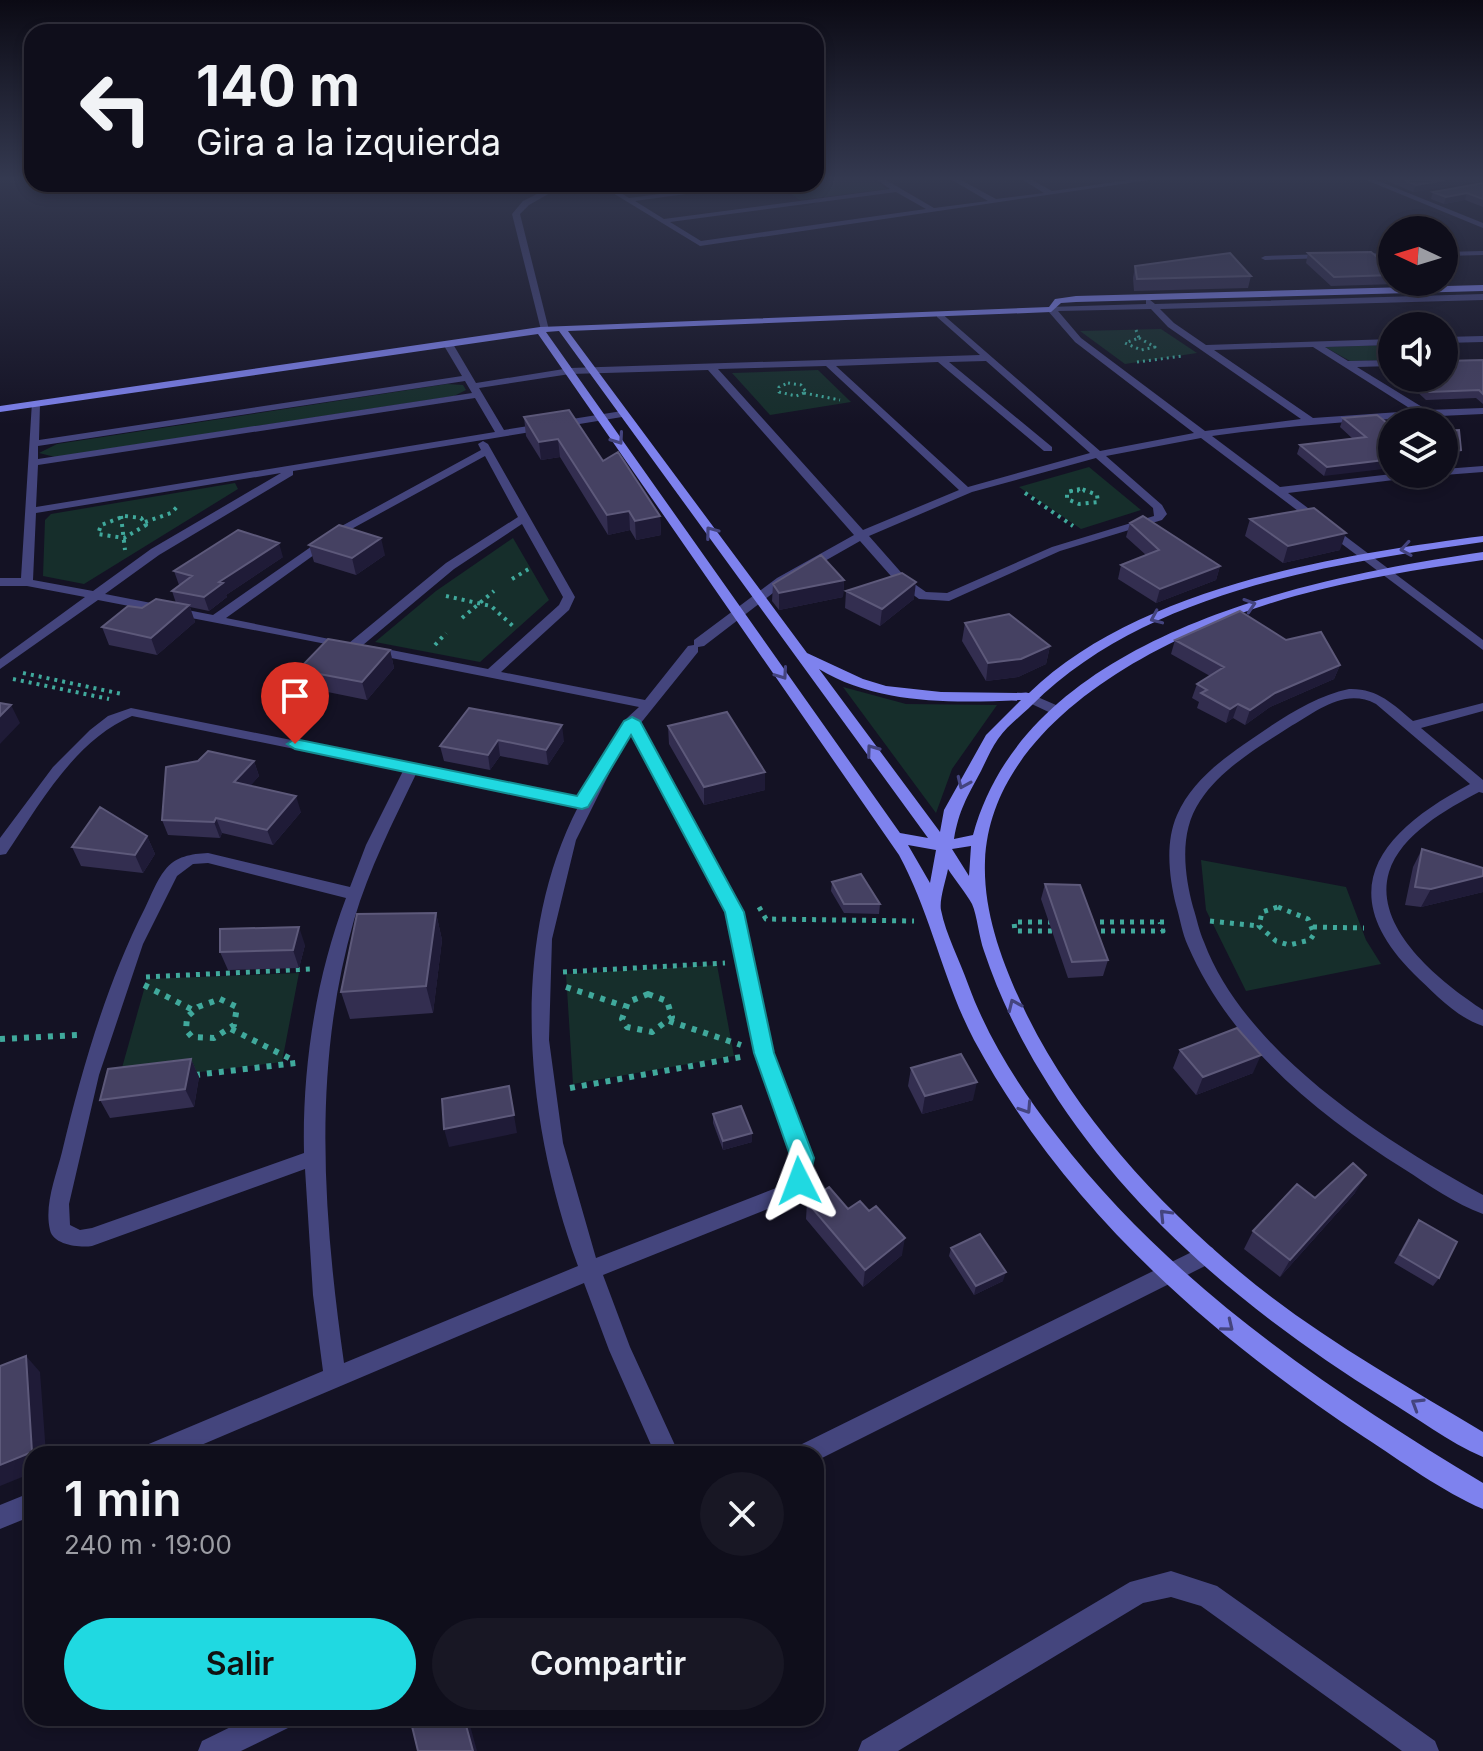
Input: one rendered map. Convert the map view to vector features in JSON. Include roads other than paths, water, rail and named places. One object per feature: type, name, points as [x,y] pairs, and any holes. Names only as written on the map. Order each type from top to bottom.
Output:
[{"type":"street","points":[[527,262],[543,330],[895,837],[922,881],[982,1036],[1037,1126],[1097,1202],[1168,1275],[1263,1354],[1313,1390],[1483,1497]]},
{"type":"street","points":[[1051,309],[1054,303],[1063,300],[1483,288]]},
{"type":"street","points":[[1146,297],[1171,325],[1312,422]]},
{"type":"street","points":[[0,409],[561,328],[1051,309],[1483,297]]},
{"type":"street","points":[[1051,309],[1070,333],[1112,366],[1483,646]]},
{"type":"street","points":[[712,368],[908,587],[923,596],[939,598],[972,590],[1035,558],[1151,521],[1161,514],[1158,507],[940,315]]},
{"type":"street","points":[[561,328],[942,846],[979,907],[1014,1007],[1051,1073],[1139,1188],[1206,1255],[1286,1319],[1483,1445]]},
{"type":"street","points":[[1458,340],[1483,339]]},
{"type":"street","points":[[1207,350],[1378,342]]},
{"type":"street","points":[[448,344],[501,434]]},
{"type":"street","points":[[1314,344],[1416,408]]},
{"type":"street","points":[[32,463],[570,371],[987,358]]},
{"type":"street","points":[[941,360],[1048,449]]},
{"type":"street","points":[[1347,364],[1378,363]]},
{"type":"street","points":[[829,364],[967,492]]},
{"type":"street","points":[[33,444],[474,386]]},
{"type":"street","points":[[27,582],[35,404]]},
{"type":"street","points":[[1458,412],[1483,411]]},
{"type":"street","points":[[30,511],[622,414]]},
{"type":"street","points":[[663,1446],[615,1343],[589,1271],[558,1161],[545,1092],[538,1029],[538,975],[552,884],[582,803],[632,721],[696,646],[757,595],[863,536],[967,492],[1099,456],[1204,435],[1378,417]]},
{"type":"street","points":[[479,437],[569,597],[565,607],[490,674]]},
{"type":"street","points":[[214,620],[342,530],[487,451]]},
{"type":"street","points":[[0,665],[127,571],[197,525],[301,467]]},
{"type":"street","points":[[1458,471],[1483,469]]},
{"type":"street","points":[[1277,491],[1378,479]]},
{"type":"street","points":[[352,647],[413,595],[526,517]]},
{"type":"street","points":[[935,916],[942,846],[972,764],[1026,696],[1079,658],[1162,615],[1259,581],[1363,556],[1483,539]]},
{"type":"street","points":[[979,907],[977,861],[980,839],[1008,772],[1041,727],[1058,711],[1122,665],[1192,626],[1277,596],[1384,571],[1483,556]]},
{"type":"street","points":[[0,582],[27,582],[644,704]]},
{"type":"street","points":[[798,650],[831,671],[884,689],[948,696],[1026,696],[1058,711]]},
{"type":"street","points":[[1483,1019],[1441,990],[1403,949],[1390,928],[1378,887],[1388,858],[1428,818],[1481,787],[1412,726],[1372,695],[1345,692],[1277,730],[1207,782],[1186,813],[1180,830],[1178,873],[1188,922],[1205,963],[1225,995],[1271,1053],[1301,1083],[1377,1142],[1483,1205]]},
{"type":"street","points":[[1412,726],[1483,707]]},
{"type":"street","points":[[0,850],[44,791],[103,726],[121,714],[148,713],[582,803]]},
{"type":"street","points":[[171,1446],[589,1271],[783,1194],[799,1181],[802,1158],[764,1053],[735,912],[632,721]]},
{"type":"street","points":[[335,1378],[316,1240],[308,1061],[354,894],[384,821],[412,768]]},
{"type":"street","points":[[895,837],[942,846],[980,839]]},
{"type":"street","points":[[313,1158],[92,1237],[67,1236],[60,1230],[59,1204],[102,1034],[140,933],[163,885],[179,864],[189,859],[208,858],[354,894]]},
{"type":"street","points":[[822,1446],[1206,1255]]},
{"type":"street","points":[[0,1517],[24,1507]]},
{"type":"street","points":[[872,1751],[1139,1591],[1171,1584],[1188,1587],[1226,1605],[1425,1751]]},
{"type":"street","points":[[212,1751],[262,1726]]}]
